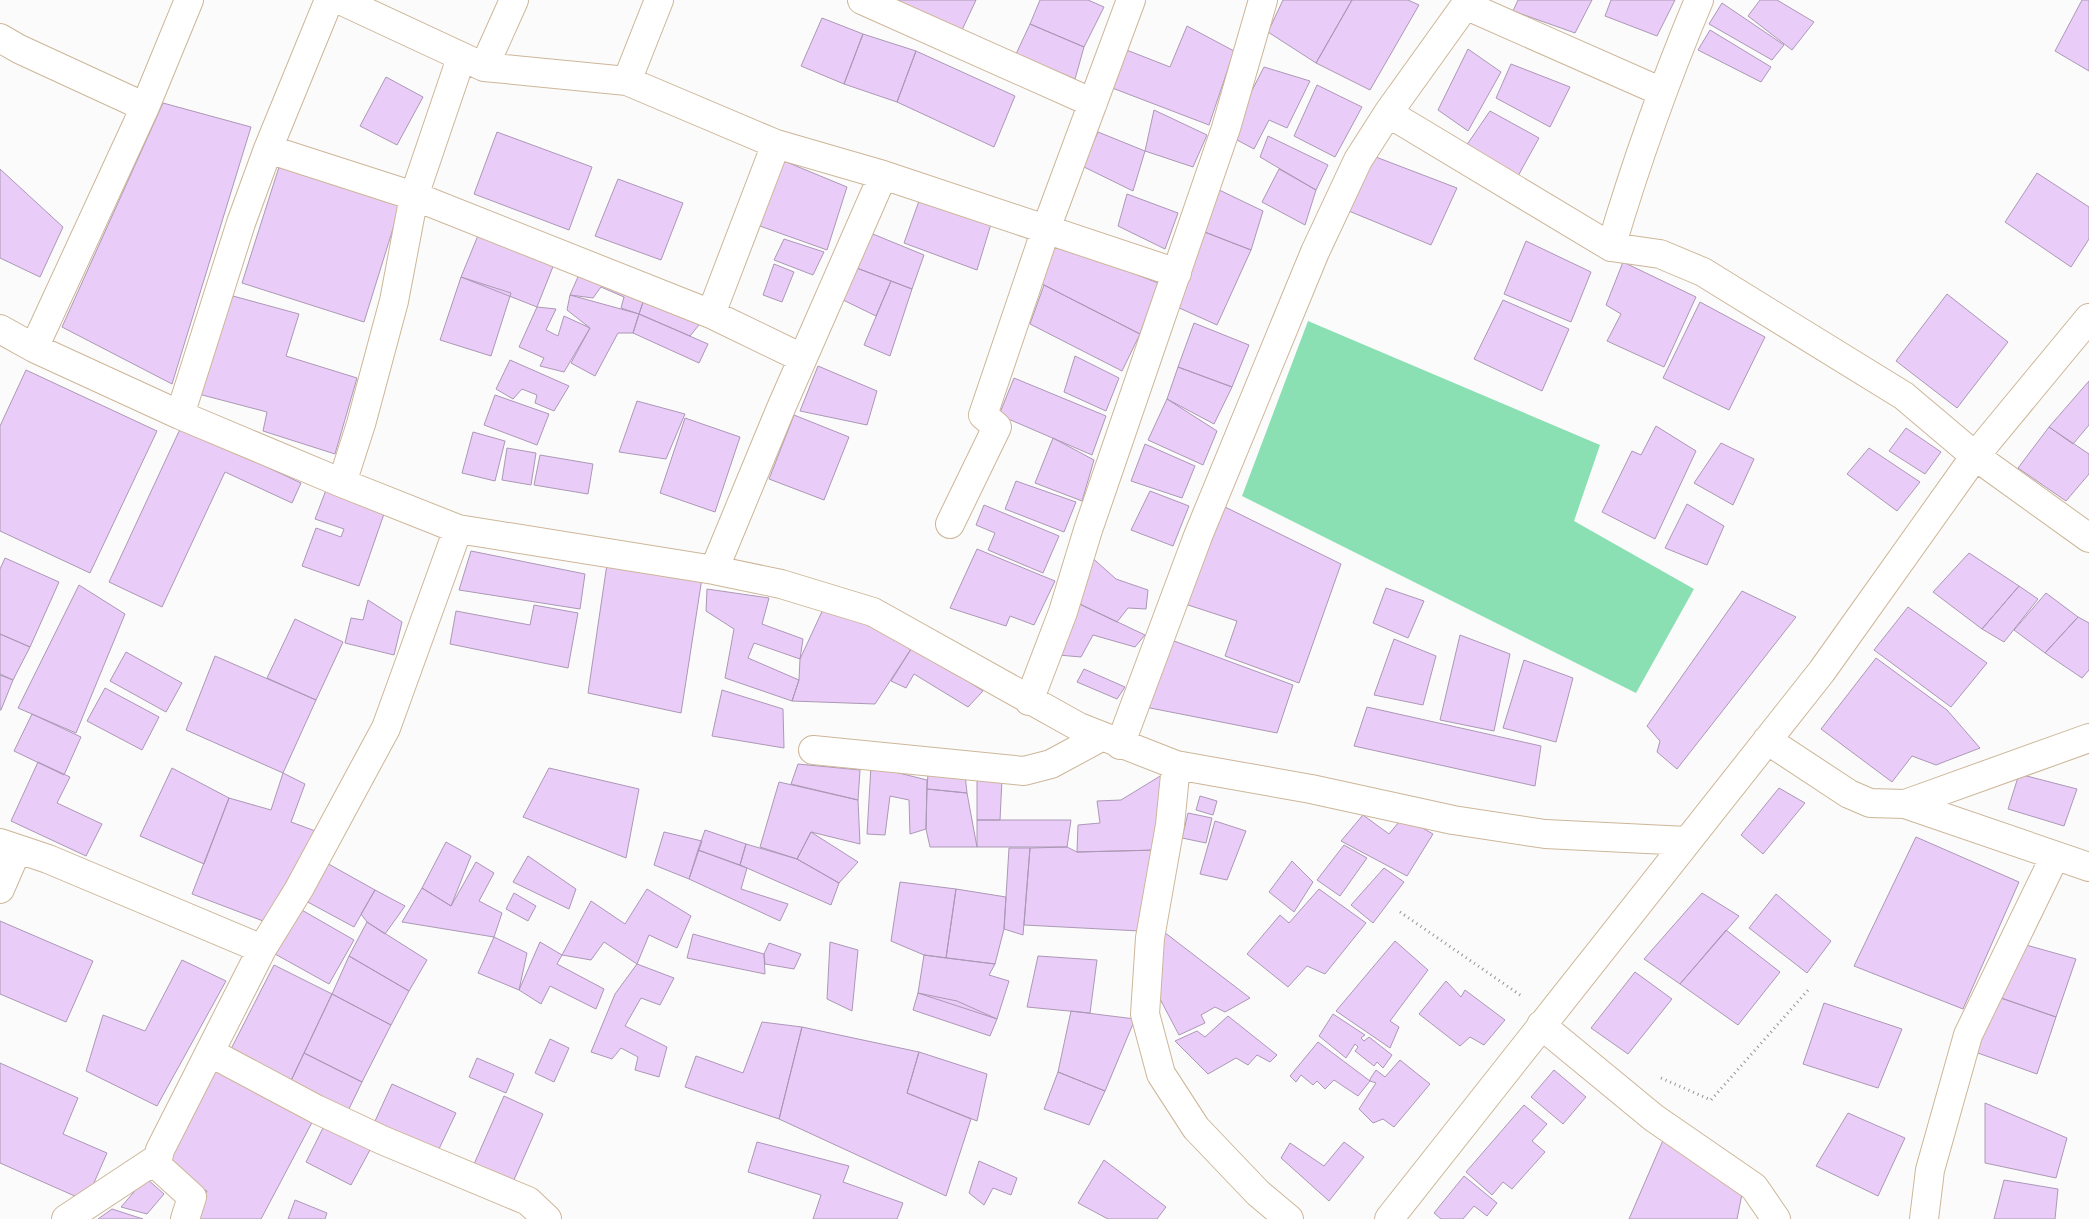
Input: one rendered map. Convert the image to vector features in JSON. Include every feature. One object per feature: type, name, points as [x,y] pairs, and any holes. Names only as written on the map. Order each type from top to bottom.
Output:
[{"type":"street","points":[[180,415],[241,223],[268,149],[339,0],[473,63],[627,81],[776,144],[882,175],[1177,272]]},
{"type":"street","points":[[342,483],[361,424],[394,302],[414,196],[473,63],[514,0]]},
{"type":"street","points":[[627,81],[659,0]]},
{"type":"street","points":[[862,0],[1092,103]]},
{"type":"street","points":[[950,524],[997,427],[983,415],[1046,229],[1131,0]]},
{"type":"street","points":[[1029,701],[1062,612],[1088,530],[1226,128],[1263,0]]},
{"type":"street","points":[[1611,247],[1630,184],[1662,92],[1699,0]]},
{"type":"street","points":[[34,348],[145,107],[181,3]]},
{"type":"street","points":[[813,750],[1024,771],[1051,764],[1111,741],[1315,252],[1358,160],[1388,113],[1467,3],[1662,92]]},
{"type":"street","points":[[0,38],[19,49],[145,107]]},
{"type":"street","points":[[1388,113],[1611,247],[1660,254],[1703,272],[1904,396],[1975,456],[2089,538]]},
{"type":"street","points":[[710,314],[776,144]]},
{"type":"street","points":[[268,149],[414,196],[710,314],[802,358]]},
{"type":"street","points":[[714,570],[802,358],[882,175]]},
{"type":"street","points":[[1389,1219],[1536,1014],[1687,841],[1822,671],[1975,456],[2089,318]]},
{"type":"street","points":[[0,329],[34,348],[180,415],[458,529],[714,570],[781,584],[873,612],[1029,701],[1111,741],[1176,765],[1262,780],[1481,824],[1545,834],[1687,841]]},
{"type":"street","points":[[185,1219],[192,1197],[159,1167],[158,1158],[160,1150],[262,949],[299,889],[386,728],[458,529]]},
{"type":"street","points":[[1905,804],[2089,738]]},
{"type":"street","points":[[1767,740],[1849,794],[1870,803],[1905,804],[2089,867]]},
{"type":"street","points":[[1176,765],[1170,824],[1150,938],[1145,1014],[1161,1074],[1196,1128],[1258,1194],[1289,1219]]},
{"type":"street","points":[[0,889],[9,846],[48,859],[262,949]]},
{"type":"street","points":[[1924,1219],[1930,1170],[1968,1035],[2055,856]]},
{"type":"street","points":[[1536,1014],[1654,1118],[1754,1186],[1776,1219]]},
{"type":"street","points":[[210,1053],[316,1109],[382,1140],[528,1201],[547,1219]]},
{"type":"street","points":[[66,1219],[158,1158]]},
{"type":"path","points":[[1400,912],[1536,1014]]},
{"type":"path","points":[[1660,1077],[1711,1100],[1809,989]]},
{"type":"green space","points":[[1308,321],[1600,445],[1574,521],[1694,589],[1636,693],[1242,496]]},
{"type":"building","points":[[884,0],[976,0],[962,30]]},
{"type":"building","points":[[1040,0],[1088,0],[1104,7],[1084,47],[1030,24]]},
{"type":"building","points":[[1283,0],[1352,0],[1316,63],[1268,32]]},
{"type":"building","points":[[1352,0],[1408,0],[1419,5],[1370,90],[1316,63]]},
{"type":"building","points":[[1518,0],[1592,0],[1575,33],[1513,11]]},
{"type":"building","points":[[1611,0],[1675,0],[1657,36],[1605,16]]},
{"type":"building","points":[[1760,0],[1777,0],[1814,22],[1792,50],[1748,16]]},
{"type":"building","points":[[2082,0],[2089,0],[2089,71],[2055,51]]},
{"type":"building","points":[[1722,3],[1784,45],[1772,60],[1709,24]]},
{"type":"building","points":[[822,18],[863,34],[844,84],[801,66]]},
{"type":"building","points":[[1030,24],[1084,47],[1075,79],[1016,54]]},
{"type":"building","points":[[1187,26],[1234,51],[1209,125],[1107,86],[1124,49],[1170,67]]},
{"type":"building","points":[[1710,30],[1771,67],[1761,82],[1698,50]]},
{"type":"building","points":[[863,34],[916,51],[897,102],[844,84]]},
{"type":"building","points":[[1468,49],[1501,72],[1468,131],[1438,110]]},
{"type":"building","points":[[916,51],[1015,96],[994,147],[897,102]]},
{"type":"building","points":[[1511,64],[1570,87],[1550,127],[1496,98]]},
{"type":"building","points":[[1264,67],[1310,81],[1287,128],[1269,120],[1254,149],[1237,140],[1246,102]]},
{"type":"building","points":[[386,77],[423,97],[397,145],[360,126]]},
{"type":"building","points":[[1317,85],[1362,107],[1335,157],[1294,136]]},
{"type":"building","points":[[163,103],[251,127],[172,384],[62,327]]},
{"type":"building","points":[[1154,110],[1207,135],[1193,167],[1145,151]]},
{"type":"building","points":[[1490,111],[1539,138],[1518,176],[1466,146]]},
{"type":"building","points":[[497,132],[592,167],[569,230],[474,194]]},
{"type":"building","points":[[1098,132],[1145,151],[1133,191],[1082,166]]},
{"type":"building","points":[[1268,136],[1328,165],[1316,190],[1260,157]]},
{"type":"building","points":[[1368,154],[1457,188],[1431,245],[1344,209]]},
{"type":"building","points":[[784,161],[847,187],[827,250],[757,225]]},
{"type":"building","points":[[279,167],[400,206],[364,322],[242,283]]},
{"type":"building","points":[[0,169],[63,227],[40,277],[0,258]]},
{"type":"building","points":[[1279,169],[1316,190],[1305,225],[1262,202]]},
{"type":"building","points":[[2037,173],[2089,207],[2089,239],[2071,267],[2005,222]]},
{"type":"building","points":[[618,179],[683,203],[661,260],[595,236]]},
{"type":"building","points":[[1215,188],[1263,211],[1251,250],[1202,231]]},
{"type":"building","points":[[1127,194],[1178,213],[1165,249],[1118,226]]},
{"type":"building","points":[[919,201],[991,224],[977,270],[904,243]]},
{"type":"building","points":[[1202,231],[1251,250],[1217,325],[1175,306]]},
{"type":"building","points":[[868,232],[924,255],[912,289],[854,267]]},
{"type":"building","points":[[479,233],[554,264],[537,307],[461,277]]},
{"type":"building","points":[[784,239],[824,252],[813,275],[774,260]]},
{"type":"building","points":[[1526,241],[1591,272],[1571,322],[1504,294]]},
{"type":"building","points":[[1056,243],[1158,283],[1140,334],[1038,282]]},
{"type":"building","points":[[1623,262],[1696,297],[1664,367],[1607,341],[1621,314],[1606,305]]},
{"type":"building","points":[[584,263],[648,288],[639,314],[621,308],[624,297],[601,287],[593,298],[570,295]]},
{"type":"building","points":[[774,264],[794,272],[782,302],[763,295]]},
{"type":"building","points":[[854,267],[891,281],[876,316],[839,298]]},
{"type":"building","points":[[461,277],[511,293],[491,356],[440,340]]},
{"type":"building","points":[[891,281],[912,289],[890,356],[864,345]]},
{"type":"building","points":[[1044,285],[1140,334],[1122,371],[1030,324]]},
{"type":"building","points":[[1947,294],[2008,342],[1957,408],[1896,361]]},
{"type":"building","points":[[570,295],[639,314],[633,333],[618,333],[595,376],[571,363],[590,328],[567,310]]},
{"type":"building","points":[[233,296],[299,314],[286,356],[357,378],[335,454],[263,431],[267,412],[187,391]]},
{"type":"building","points":[[645,296],[703,320],[690,336],[639,314]]},
{"type":"building","points":[[1503,300],[1569,329],[1542,391],[1474,359]]},
{"type":"building","points":[[1700,302],[1765,337],[1729,410],[1663,378]]},
{"type":"building","points":[[537,307],[556,309],[546,330],[558,336],[564,316],[590,328],[564,372],[540,366],[544,358],[519,347]]},
{"type":"building","points":[[639,314],[708,344],[699,363],[633,333]]},
{"type":"building","points":[[1194,323],[1249,345],[1232,387],[1178,367]]},
{"type":"building","points":[[1075,356],[1119,378],[1106,411],[1064,392]]},
{"type":"building","points":[[510,360],[569,386],[554,411],[535,403],[537,395],[522,389],[513,399],[496,389]]},
{"type":"building","points":[[818,366],[877,391],[867,425],[800,411]]},
{"type":"building","points":[[1178,367],[1232,387],[1214,424],[1167,399]]},
{"type":"building","points":[[26,370],[157,431],[90,573],[0,531],[0,426]]},
{"type":"building","points":[[1014,378],[1106,416],[1092,455],[999,415]]},
{"type":"building","points":[[2089,381],[2089,425],[2073,444],[2049,427]]},
{"type":"building","points":[[495,395],[549,414],[537,445],[484,425]]},
{"type":"building","points":[[1167,399],[1217,431],[1203,465],[1148,440]]},
{"type":"building","points":[[637,401],[685,414],[666,459],[619,452]]},
{"type":"building","points":[[794,415],[849,437],[824,500],[769,479]]},
{"type":"building","points":[[685,418],[740,437],[715,512],[660,493]]},
{"type":"building","points":[[1656,426],[1696,451],[1655,539],[1602,512],[1632,451],[1641,455]]},
{"type":"building","points":[[181,427],[301,483],[292,503],[225,472],[162,607],[109,582]]},
{"type":"building","points":[[2049,427],[2089,454],[2089,474],[2066,501],[2018,468]]},
{"type":"building","points":[[1906,428],[1941,452],[1925,474],[1889,451]]},
{"type":"building","points":[[473,432],[505,441],[495,481],[462,473]]},
{"type":"building","points":[[1053,438],[1094,460],[1082,501],[1035,483]]},
{"type":"building","points":[[1721,443],[1754,459],[1733,505],[1694,483]]},
{"type":"building","points":[[1145,444],[1195,466],[1182,498],[1131,481]]},
{"type":"building","points":[[507,448],[536,453],[531,485],[502,480]]},
{"type":"building","points":[[1869,448],[1920,482],[1897,511],[1847,474]]},
{"type":"building","points":[[540,455],[593,464],[588,494],[534,485]]},
{"type":"building","points":[[1016,481],[1076,502],[1064,532],[1005,509]]},
{"type":"building","points":[[326,490],[385,511],[359,586],[302,566],[316,528],[341,537],[344,529],[315,519]]},
{"type":"building","points":[[1150,491],[1189,506],[1173,546],[1131,530]]},
{"type":"building","points":[[1687,504],[1724,526],[1707,565],[1665,548]]},
{"type":"building","points":[[984,505],[1059,536],[1043,573],[988,550],[995,533],[976,525]]},
{"type":"building","points":[[1223,506],[1341,564],[1299,683],[1225,656],[1237,621],[1185,604]]},
{"type":"building","points":[[977,549],[1055,581],[1034,625],[1010,616],[1006,626],[950,608]]},
{"type":"building","points":[[471,551],[585,574],[580,609],[459,590]]},
{"type":"building","points":[[1969,553],[2019,586],[1982,629],[1933,592]]},
{"type":"building","points":[[1088,554],[1116,579],[1148,590],[1146,609],[1128,608],[1117,622],[1067,598]]},
{"type":"building","points":[[5,558],[59,582],[30,647],[0,634],[0,569]]},
{"type":"building","points":[[607,564],[702,578],[681,713],[588,693]]},
{"type":"building","points":[[79,585],[125,614],[76,733],[18,708]]},
{"type":"building","points":[[2019,586],[2038,599],[2004,642],[1982,629]]},
{"type":"building","points":[[1386,588],[1424,601],[1408,638],[1373,623]]},
{"type":"building","points":[[707,589],[769,598],[762,624],[803,639],[800,659],[754,643],[748,658],[799,680],[792,701],[725,678],[734,629],[706,611]]},
{"type":"building","points":[[1742,591],[1796,617],[1677,769],[1657,752],[1660,741],[1647,726]]},
{"type":"building","points":[[2046,593],[2078,617],[2045,653],[2014,630]]},
{"type":"building","points":[[1067,598],[1145,635],[1135,647],[1093,635],[1081,657],[1047,654]]},
{"type":"building","points":[[368,600],[402,622],[394,655],[345,643],[351,618],[363,620]]},
{"type":"building","points":[[534,605],[578,613],[568,668],[450,644],[456,611],[530,625]]},
{"type":"building","points":[[825,605],[913,646],[875,704],[792,701],[799,680],[800,659]]},
{"type":"building","points":[[1908,607],[1987,663],[1951,707],[1874,650]]},
{"type":"building","points":[[2078,617],[2089,623],[2089,670],[2082,678],[2045,653]]},
{"type":"building","points":[[295,619],[343,642],[316,700],[267,678]]},
{"type":"building","points":[[0,634],[30,647],[13,680],[0,674]]},
{"type":"building","points":[[1460,635],[1510,654],[1494,731],[1440,720]]},
{"type":"building","points":[[1166,638],[1293,685],[1277,733],[1140,706]]},
{"type":"building","points":[[1394,639],[1436,656],[1423,705],[1374,695]]},
{"type":"building","points":[[913,646],[983,691],[968,707],[914,674],[906,688],[891,681]]},
{"type":"building","points":[[126,652],[182,683],[166,712],[110,681]]},
{"type":"building","points":[[215,656],[316,700],[283,773],[186,730]]},
{"type":"building","points":[[1876,658],[1947,710],[1980,748],[1936,765],[1912,756],[1892,782],[1821,729]]},
{"type":"building","points":[[1524,660],[1573,678],[1556,742],[1503,728]]},
{"type":"building","points":[[1084,669],[1125,687],[1117,699],[1077,682]]},
{"type":"building","points":[[0,675],[13,680],[1,710],[0,710]]},
{"type":"building","points":[[105,688],[159,717],[142,750],[87,721]]},
{"type":"building","points":[[722,690],[783,709],[784,748],[712,736]]},
{"type":"building","points":[[1367,707],[1541,746],[1535,786],[1354,746]]},
{"type":"building","points":[[32,714],[81,737],[64,775],[14,751]]},
{"type":"building","points":[[38,762],[70,777],[57,803],[102,824],[86,856],[11,821]]},
{"type":"building","points":[[798,764],[860,770],[858,800],[791,784]]},
{"type":"building","points":[[871,766],[927,780],[926,829],[910,834],[909,800],[890,796],[885,835],[867,834]]},
{"type":"building","points":[[172,768],[229,798],[204,864],[140,836]]},
{"type":"building","points":[[549,768],[639,789],[626,858],[523,817]]},
{"type":"building","points":[[1170,770],[1158,850],[1077,852],[1078,825],[1100,823],[1097,801],[1121,800]]},
{"type":"building","points":[[283,773],[305,784],[291,822],[318,832],[271,924],[192,894],[229,798],[271,810]]},
{"type":"building","points":[[928,773],[965,774],[967,793],[927,789]]},
{"type":"building","points":[[2019,774],[2077,789],[2064,826],[2008,809]]},
{"type":"building","points":[[977,776],[1002,779],[1000,820],[977,820]]},
{"type":"building","points":[[779,782],[858,800],[860,844],[811,832],[797,859],[760,847]]},
{"type":"building","points":[[1779,788],[1805,803],[1763,854],[1741,835]]},
{"type":"building","points":[[927,789],[967,793],[977,847],[930,847],[926,829]]},
{"type":"building","points":[[1200,796],[1217,801],[1213,815],[1196,810]]},
{"type":"building","points":[[1188,813],[1212,818],[1206,843],[1182,838]]},
{"type":"building","points":[[1363,815],[1389,834],[1403,817],[1433,834],[1407,876],[1341,841]]},
{"type":"building","points":[[977,820],[1071,820],[1067,847],[977,847]]},
{"type":"building","points":[[1215,821],[1246,831],[1227,880],[1200,874]]},
{"type":"building","points":[[705,830],[746,844],[740,865],[698,850]]},
{"type":"building","points":[[664,832],[702,841],[689,879],[654,865]]},
{"type":"building","points":[[811,832],[858,862],[839,883],[797,859]]},
{"type":"building","points":[[1916,837],[2019,882],[1963,1009],[1854,966]]},
{"type":"building","points":[[446,842],[471,856],[451,906],[422,888]]},
{"type":"building","points":[[746,844],[797,859],[839,883],[831,905],[740,865]]},
{"type":"building","points":[[1344,845],[1367,858],[1340,896],[1317,880]]},
{"type":"building","points":[[1067,847],[1077,852],[1158,850],[1140,931],[1024,925],[1030,848]]},
{"type":"building","points":[[1009,848],[1030,848],[1023,935],[1004,929]]},
{"type":"building","points":[[698,850],[747,868],[741,889],[788,904],[780,921],[689,879]]},
{"type":"building","points":[[528,856],[576,889],[569,909],[513,882]]},
{"type":"building","points":[[1292,861],[1313,882],[1294,912],[1269,892]]},
{"type":"building","points":[[325,862],[375,890],[354,927],[304,900]]},
{"type":"building","points":[[476,862],[494,873],[479,901],[502,913],[494,937],[402,922],[422,888],[451,906]]},
{"type":"building","points":[[1384,868],[1404,882],[1373,923],[1351,905]]},
{"type":"building","points":[[900,882],[956,889],[946,958],[924,955],[891,941]]},
{"type":"building","points":[[647,889],[691,916],[677,948],[649,935],[637,964],[604,942],[591,960],[562,955],[591,901],[625,924]]},
{"type":"building","points":[[956,889],[1006,897],[1004,929],[995,964],[946,958]]},
{"type":"building","points":[[1319,889],[1366,923],[1325,974],[1307,966],[1288,987],[1247,954],[1280,915],[1289,923]]},
{"type":"building","points":[[375,890],[405,906],[385,934],[367,922],[361,914]]},
{"type":"building","points":[[514,893],[536,906],[528,921],[506,909]]},
{"type":"building","points":[[1702,893],[1739,916],[1680,984],[1644,959]]},
{"type":"building","points":[[1776,894],[1831,941],[1807,973],[1749,928]]},
{"type":"building","points":[[300,909],[354,940],[329,984],[275,954]]},
{"type":"building","points":[[0,921],[93,961],[66,1022],[0,994]]},
{"type":"building","points":[[367,922],[427,960],[409,991],[349,956]]},
{"type":"building","points":[[1726,930],[1780,972],[1738,1025],[1680,984]]},
{"type":"building","points":[[1164,932],[1250,998],[1225,1012],[1215,1007],[1201,1015],[1205,1023],[1179,1035],[1159,997]]},
{"type":"building","points":[[693,934],[764,954],[765,974],[687,958]]},
{"type":"building","points":[[494,937],[527,953],[519,990],[478,973]]},
{"type":"building","points":[[1395,941],[1428,970],[1390,1021],[1399,1027],[1390,1048],[1336,1011]]},
{"type":"building","points":[[540,942],[562,955],[557,964],[604,989],[596,1009],[550,986],[541,1004],[519,990]]},
{"type":"building","points":[[830,942],[858,950],[852,1011],[827,999]]},
{"type":"building","points":[[769,943],[801,954],[794,969],[765,964],[764,954]]},
{"type":"building","points":[[2019,943],[2076,959],[2056,1017],[1998,997]]},
{"type":"building","points":[[924,955],[995,964],[989,975],[1009,981],[997,1019],[918,993]]},
{"type":"building","points":[[349,956],[409,991],[391,1025],[332,994]]},
{"type":"building","points":[[1038,956],[1097,960],[1090,1013],[1027,1007]]},
{"type":"building","points":[[182,960],[226,981],[157,1106],[86,1071],[103,1015],[145,1031]]},
{"type":"building","points":[[637,964],[674,978],[660,1005],[641,998],[625,1026],[667,1047],[659,1077],[635,1070],[638,1057],[621,1048],[612,1059],[591,1052],[615,994]]},
{"type":"building","points":[[274,965],[332,994],[289,1085],[231,1049]]},
{"type":"building","points":[[1635,972],[1672,999],[1628,1054],[1591,1028]]},
{"type":"building","points":[[1446,981],[1461,997],[1465,990],[1505,1020],[1484,1045],[1470,1037],[1460,1046],[1419,1014]]},
{"type":"building","points":[[918,993],[957,1001],[997,1019],[990,1036],[913,1010]]},
{"type":"building","points":[[332,994],[391,1025],[362,1082],[304,1053]]},
{"type":"building","points":[[1998,997],[2056,1017],[2037,1074],[1975,1052]]},
{"type":"building","points":[[1824,1003],[1902,1029],[1878,1088],[1803,1064]]},
{"type":"building","points":[[1071,1011],[1135,1019],[1105,1091],[1058,1072]]},
{"type":"building","points":[[1333,1014],[1365,1035],[1361,1038],[1364,1041],[1369,1037],[1392,1055],[1383,1068],[1377,1062],[1374,1066],[1355,1051],[1358,1047],[1355,1044],[1346,1058],[1319,1036]]},
{"type":"building","points":[[1228,1016],[1277,1055],[1270,1062],[1257,1055],[1248,1065],[1236,1058],[1208,1074],[1175,1041],[1197,1031],[1205,1037]]},
{"type":"building","points":[[762,1022],[802,1027],[779,1119],[685,1087],[696,1056],[743,1073]]},
{"type":"building","points":[[802,1027],[919,1052],[907,1093],[971,1119],[946,1196],[779,1119]]},
{"type":"building","points":[[550,1039],[569,1048],[554,1082],[535,1073]]},
{"type":"building","points":[[1318,1042],[1370,1081],[1358,1096],[1334,1080],[1325,1089],[1317,1081],[1313,1085],[1301,1075],[1296,1082],[1290,1076]]},
{"type":"building","points":[[919,1052],[987,1074],[977,1121],[907,1093]]},
{"type":"building","points":[[304,1053],[362,1082],[347,1113],[289,1085]]},
{"type":"building","points":[[477,1058],[514,1074],[506,1093],[469,1077]]},
{"type":"building","points":[[1400,1060],[1430,1084],[1394,1127],[1383,1119],[1373,1123],[1359,1109],[1376,1083],[1370,1081],[1370,1079],[1376,1070],[1385,1077]]},
{"type":"building","points":[[220,1061],[317,1113],[261,1219],[196,1219],[193,1217],[207,1191],[164,1168]]},
{"type":"building","points":[[0,1063],[78,1098],[63,1134],[107,1153],[86,1201],[0,1163]]},
{"type":"building","points":[[1554,1070],[1586,1097],[1563,1124],[1531,1097]]},
{"type":"building","points":[[1058,1072],[1105,1091],[1089,1125],[1044,1109]]},
{"type":"building","points":[[392,1084],[456,1113],[438,1151],[375,1121]]},
{"type":"building","points":[[504,1096],[543,1114],[513,1182],[474,1164]]},
{"type":"building","points":[[1985,1103],[2067,1138],[2056,1178],[1985,1163]]},
{"type":"building","points":[[1524,1105],[1547,1124],[1532,1141],[1545,1152],[1512,1189],[1503,1182],[1492,1195],[1466,1172]]},
{"type":"building","points":[[1848,1113],[1905,1138],[1878,1196],[1816,1166]]},
{"type":"building","points":[[324,1126],[370,1150],[351,1185],[306,1162]]},
{"type":"building","points":[[1664,1138],[1743,1189],[1737,1219],[1629,1219]]},
{"type":"building","points":[[757,1142],[849,1166],[843,1182],[903,1203],[897,1219],[813,1219],[821,1195],[748,1172]]},
{"type":"building","points":[[1344,1142],[1364,1157],[1329,1201],[1281,1158],[1290,1143],[1324,1166]]},
{"type":"building","points":[[1104,1160],[1166,1207],[1157,1219],[1108,1219],[1078,1203]]},
{"type":"building","points":[[979,1161],[1017,1178],[1011,1195],[993,1188],[984,1205],[969,1193]]},
{"type":"building","points":[[1464,1176],[1497,1203],[1487,1216],[1474,1206],[1463,1219],[1441,1219],[1434,1213]]},
{"type":"building","points":[[146,1178],[164,1194],[147,1214],[121,1207]]},
{"type":"building","points":[[2004,1180],[2058,1189],[2055,1219],[1994,1219]]},
{"type":"building","points":[[295,1200],[327,1213],[325,1219],[288,1219]]},
{"type":"building","points":[[112,1209],[143,1219],[98,1219]]}]
